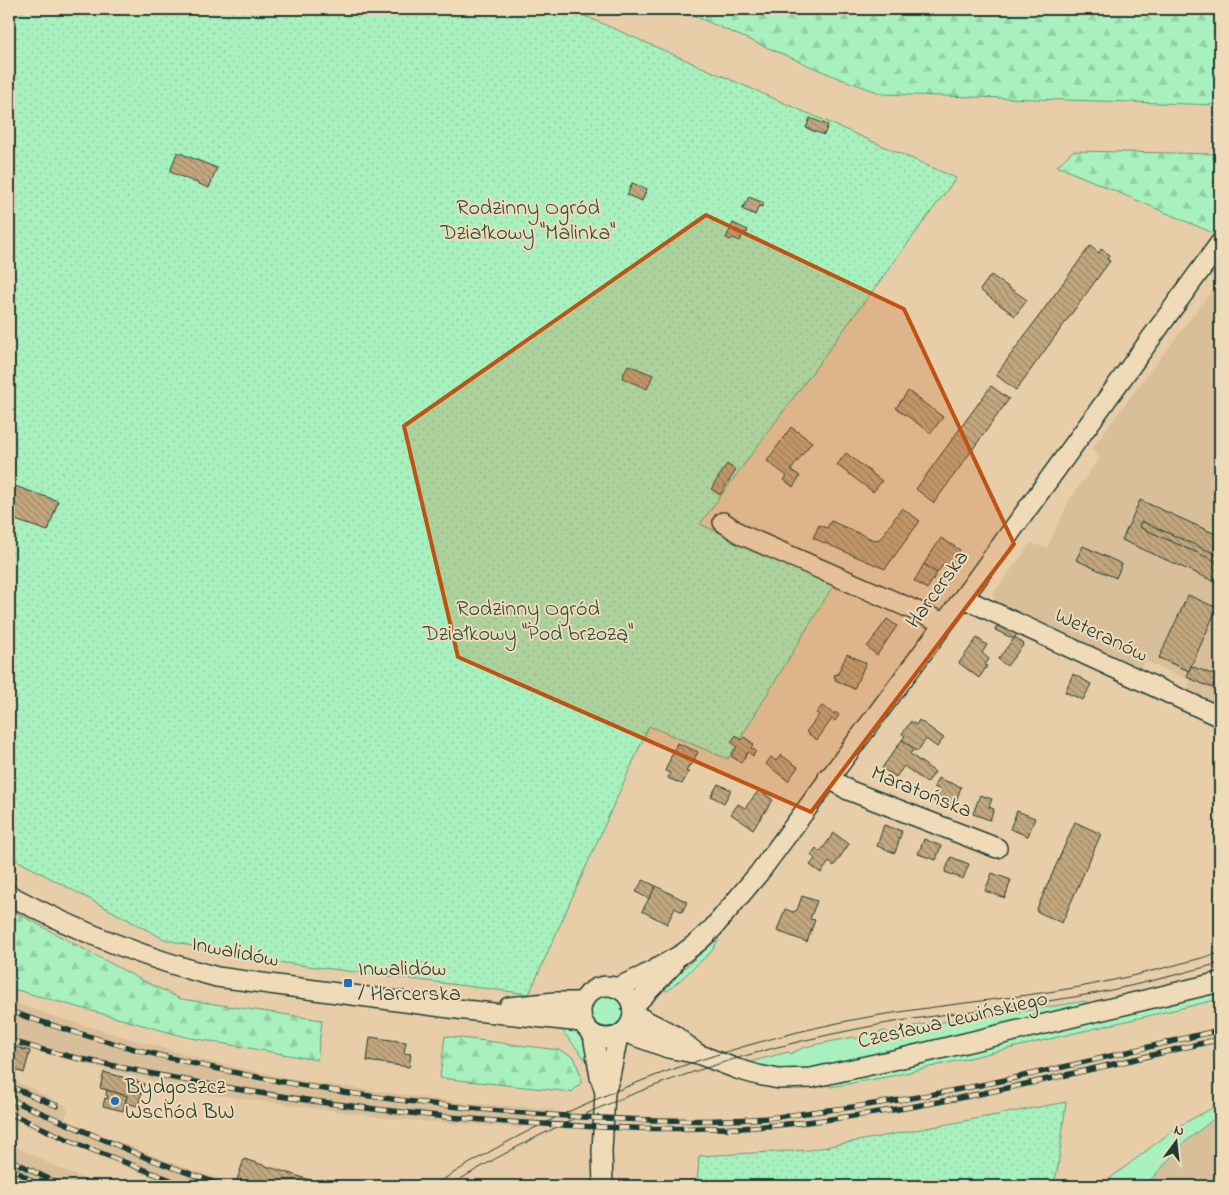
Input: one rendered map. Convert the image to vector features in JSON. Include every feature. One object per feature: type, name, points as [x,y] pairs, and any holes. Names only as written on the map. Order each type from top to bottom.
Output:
[{"type":"street","name":"Harcerska","points":[[633,1011],[682,954],[713,928],[759,874],[828,778],[963,598],[1220,243]]},
{"type":"street","points":[[723,522],[742,535],[944,623]]},
{"type":"street","name":"Weteranów","points":[[963,598],[1220,717]]},
{"type":"street","name":"Maratońska","points":[[828,778],[848,790],[997,848]]},
{"type":"street","name":"Inwalidów","points":[[9,895],[80,930],[133,951],[216,977],[588,1028]]},
{"type":"street","name":"Harcerska","points":[[616,988],[643,976],[682,954]]},
{"type":"street","name":"Czesława Lewińskiego","points":[[621,1034],[668,1048],[698,1054],[758,1075],[779,1079],[811,1078],[898,1060],[1220,982]]},
{"type":"street","points":[[603,1186],[602,1151],[605,1092],[621,1034],[632,1021],[633,1011],[629,999],[624,992],[608,986],[599,987],[591,991],[583,1002],[580,1014],[588,1028],[605,1092]]},
{"type":"street","name":"Inwalidów","points":[[466,1010],[555,1002],[583,1002]]},
{"type":"street","name":"Czesława Lewińskiego","points":[[633,1011],[674,1035],[698,1054]]},
{"type":"street","points":[[588,1028],[604,1038],[621,1034]]},
{"type":"highlighted area","points":[[706,215],[904,309],[1014,544],[811,812],[458,657],[404,426]]},
{"type":"shaded area","points":[[1212,290],[1220,293],[1220,710],[1185,694],[1190,681],[1145,661],[1139,671],[997,609],[993,594],[1031,543],[1047,548],[1070,499],[1100,457],[1091,449]]},
{"type":"shaded area","points":[[9,1001],[56,1017],[207,1061],[301,1081],[465,1103],[556,1109],[533,1121],[528,1121],[527,1124],[520,1128],[393,1119],[209,1094],[9,1044]]},
{"type":"shaded area","points":[[9,1078],[65,1105],[68,1112],[64,1120],[167,1161],[237,1186],[175,1186],[88,1152],[9,1117]]},
{"type":"shaded area","points":[[1220,1116],[1220,1186],[1145,1186],[1185,1142]]},
{"type":"shaded area","points":[[9,1143],[99,1186],[31,1186],[9,1172]]},
{"type":"green space","points":[[9,9],[569,9],[956,178],[700,524],[834,584],[728,759],[649,726],[529,994],[237,957],[164,939],[9,856]]},
{"type":"green space","points":[[678,9],[1220,9],[1220,105],[883,94],[838,78]]},
{"type":"green space","points":[[1073,151],[1220,154],[1220,236],[1057,166]]},
{"type":"green space","points":[[13,911],[181,999],[322,1020],[317,1060],[186,1037],[9,988],[9,920]]},
{"type":"green space","points":[[719,938],[712,951],[668,991],[661,988]]},
{"type":"green space","points":[[1220,991],[1220,999],[892,1076],[830,1087],[830,1084],[972,1049]]},
{"type":"green space","points":[[607,995],[618,1000],[623,1011],[618,1022],[607,1027],[596,1022],[591,1011],[596,1000]]},
{"type":"green space","points":[[1086,1001],[1088,1006],[832,1066],[801,1070],[781,1070],[746,1063],[788,1052],[791,1054],[803,1048],[820,1044],[853,1037],[856,1039],[886,1031],[886,1033],[889,1033],[906,1027]]},
{"type":"green space","points":[[560,1028],[575,1031],[583,1036],[592,1058],[585,1059]]},
{"type":"green space","points":[[445,1036],[559,1050],[574,1057],[581,1076],[581,1083],[572,1092],[440,1078]]},
{"type":"green space","points":[[1066,1102],[1058,1167],[1053,1186],[697,1186],[699,1156],[809,1150]]},
{"type":"green space","points":[[1220,1104],[1220,1116],[1185,1142],[1145,1186],[1100,1186],[1179,1126]]},
{"type":"building","points":[[810,118],[828,125],[824,135],[806,128]]},
{"type":"building","points":[[177,152],[217,168],[209,188],[170,172]]},
{"type":"building","points":[[632,183],[647,189],[642,201],[627,195]]},
{"type":"building","points":[[749,197],[764,203],[762,207],[759,206],[755,215],[742,209]]},
{"type":"building","points":[[733,223],[748,230],[747,233],[744,232],[740,241],[726,238]]},
{"type":"building","points":[[1090,246],[1099,253],[1101,249],[1110,255],[1107,259],[1110,261],[1016,390],[996,375]]},
{"type":"building","points":[[991,275],[1027,300],[1015,316],[980,290]]},
{"type":"building","points":[[628,365],[653,375],[647,389],[622,378]]},
{"type":"building","points":[[991,386],[1009,399],[934,503],[916,489]]},
{"type":"building","points":[[908,391],[943,417],[931,433],[896,408]]},
{"type":"building","points":[[791,427],[812,442],[791,470],[800,476],[793,487],[784,480],[787,476],[767,461]]},
{"type":"building","points":[[846,453],[882,481],[873,492],[837,465]]},
{"type":"building","points":[[727,464],[736,470],[720,495],[711,489]]},
{"type":"building","points":[[9,484],[58,501],[48,531],[9,518]]},
{"type":"building","points":[[1140,500],[1220,536],[1220,584],[1122,540]]},
{"type":"building","points":[[902,508],[920,521],[885,569],[813,538],[819,525],[827,528],[831,521],[874,540],[880,539]]},
{"type":"building","points":[[1141,521],[1220,556],[1220,563],[1139,527]]},
{"type":"building","points":[[941,538],[960,550],[949,567],[944,563],[937,573],[924,564]]},
{"type":"building","points":[[1083,546],[1122,564],[1116,578],[1076,560]]},
{"type":"building","points":[[924,564],[937,573],[927,589],[914,581]]},
{"type":"building","points":[[1188,595],[1217,608],[1189,671],[1159,658]]},
{"type":"building","points":[[887,619],[897,626],[877,655],[867,647]]},
{"type":"building","points":[[999,622],[1018,631],[1014,639],[995,630]]},
{"type":"building","points":[[1015,637],[1024,644],[1007,666],[998,659]]},
{"type":"building","points":[[977,638],[987,645],[982,653],[989,659],[979,678],[959,663]]},
{"type":"building","points":[[847,654],[866,663],[854,689],[835,680],[836,678],[834,677],[835,674],[837,675]]},
{"type":"building","points":[[1191,666],[1217,676],[1212,688],[1187,677]]},
{"type":"building","points":[[1073,674],[1091,684],[1083,700],[1065,692]]},
{"type":"building","points":[[822,706],[839,715],[835,721],[832,719],[817,740],[806,732],[819,715],[816,713]]},
{"type":"building","points":[[919,720],[944,738],[937,747],[926,739],[917,752],[902,740],[905,736],[902,734],[911,721],[916,725]]},
{"type":"building","points":[[736,735],[742,740],[744,737],[754,744],[751,748],[756,751],[753,756],[748,752],[741,763],[731,756],[737,747],[731,742]]},
{"type":"building","points":[[902,740],[914,749],[910,754],[935,772],[927,783],[904,766],[896,777],[882,768]]},
{"type":"building","points":[[677,743],[698,752],[691,766],[689,765],[686,772],[689,772],[682,784],[668,778],[670,773],[665,771]]},
{"type":"building","points":[[781,755],[798,767],[788,781],[766,764],[771,757],[776,761]]},
{"type":"building","points":[[938,778],[961,787],[953,809],[934,801],[938,789],[934,787]]},
{"type":"building","points":[[718,784],[731,790],[724,803],[711,796]]},
{"type":"building","points":[[759,790],[773,800],[753,829],[731,814],[738,804],[745,808]]},
{"type":"building","points":[[980,795],[992,799],[989,807],[994,809],[990,820],[973,814]]},
{"type":"building","points":[[1017,811],[1035,818],[1028,836],[1010,829]]},
{"type":"building","points":[[1075,822],[1101,834],[1062,923],[1036,911]]},
{"type":"building","points":[[884,825],[902,831],[895,853],[877,846]]},
{"type":"building","points":[[834,833],[849,844],[834,866],[829,862],[821,873],[810,865],[815,859],[811,855],[816,848],[820,852]]},
{"type":"building","points":[[924,839],[941,846],[936,860],[918,854]]},
{"type":"building","points":[[951,857],[969,864],[963,879],[945,872]]},
{"type":"building","points":[[992,873],[1011,880],[1005,898],[985,891]]},
{"type":"building","points":[[643,880],[656,886],[649,899],[636,892]]},
{"type":"building","points":[[656,886],[687,902],[682,912],[675,908],[667,924],[642,911]]},
{"type":"building","points":[[802,896],[817,901],[810,919],[815,920],[807,942],[777,931],[785,909],[793,912],[797,910]]},
{"type":"building","points":[[370,1037],[406,1042],[404,1053],[411,1054],[409,1067],[367,1061]]},
{"type":"building","points":[[16,1047],[30,1051],[24,1073],[9,1068],[9,1048],[15,1050]]},
{"type":"building","points":[[104,1072],[144,1083],[138,1106],[125,1103],[127,1096],[100,1088]]},
{"type":"building","name":"Bydgoszcz Wschód BW","points":[[107,1090],[127,1096],[123,1111],[103,1106],[105,1098],[107,1099],[108,1096],[106,1095]]},
{"type":"building","points":[[244,1159],[329,1186],[235,1186]]},
{"type":"tram line","points":[[433,1186],[530,1130],[582,1106],[688,1064],[743,1047],[797,1032],[852,1020],[1074,988],[1148,972],[1220,953]]},
{"type":"tram line","points":[[449,1186],[496,1158],[595,1110],[646,1089],[750,1055],[803,1041],[884,1024],[1092,994],[1220,963]]},
{"type":"railway","points":[[9,1011],[71,1031],[198,1065],[328,1090],[458,1107],[524,1113],[610,1119],[666,1120],[769,1118],[921,1096],[1071,1065],[1220,1030]]},
{"type":"railway","points":[[9,1040],[63,1055],[241,1090],[418,1114],[507,1122],[606,1127],[748,1128],[872,1113],[930,1103],[1047,1080],[1220,1039]]},
{"type":"railway","points":[[9,1086],[57,1106]]},
{"type":"railway","points":[[9,1099],[147,1158],[224,1186]]},
{"type":"railway","points":[[9,1113],[75,1143],[186,1186]]},
{"type":"railway","points":[[9,1159],[62,1186]]},
{"type":"railway","points":[[9,1166],[39,1186]]},
{"type":"place","name":"Inwalidów / Harcerska","points":[[348,983]]},
{"type":"place","name":"Bydgoszcz Wschód BW","points":[[115,1101]]},
{"type":"park label","name":"Rodzinny Ogród Działkowy \"Malinka\"","points":[[528,222]]},
{"type":"park label","name":"Rodzinny Ogród Działkowy \"Pod brzozą\"","points":[[528,622]]}]
